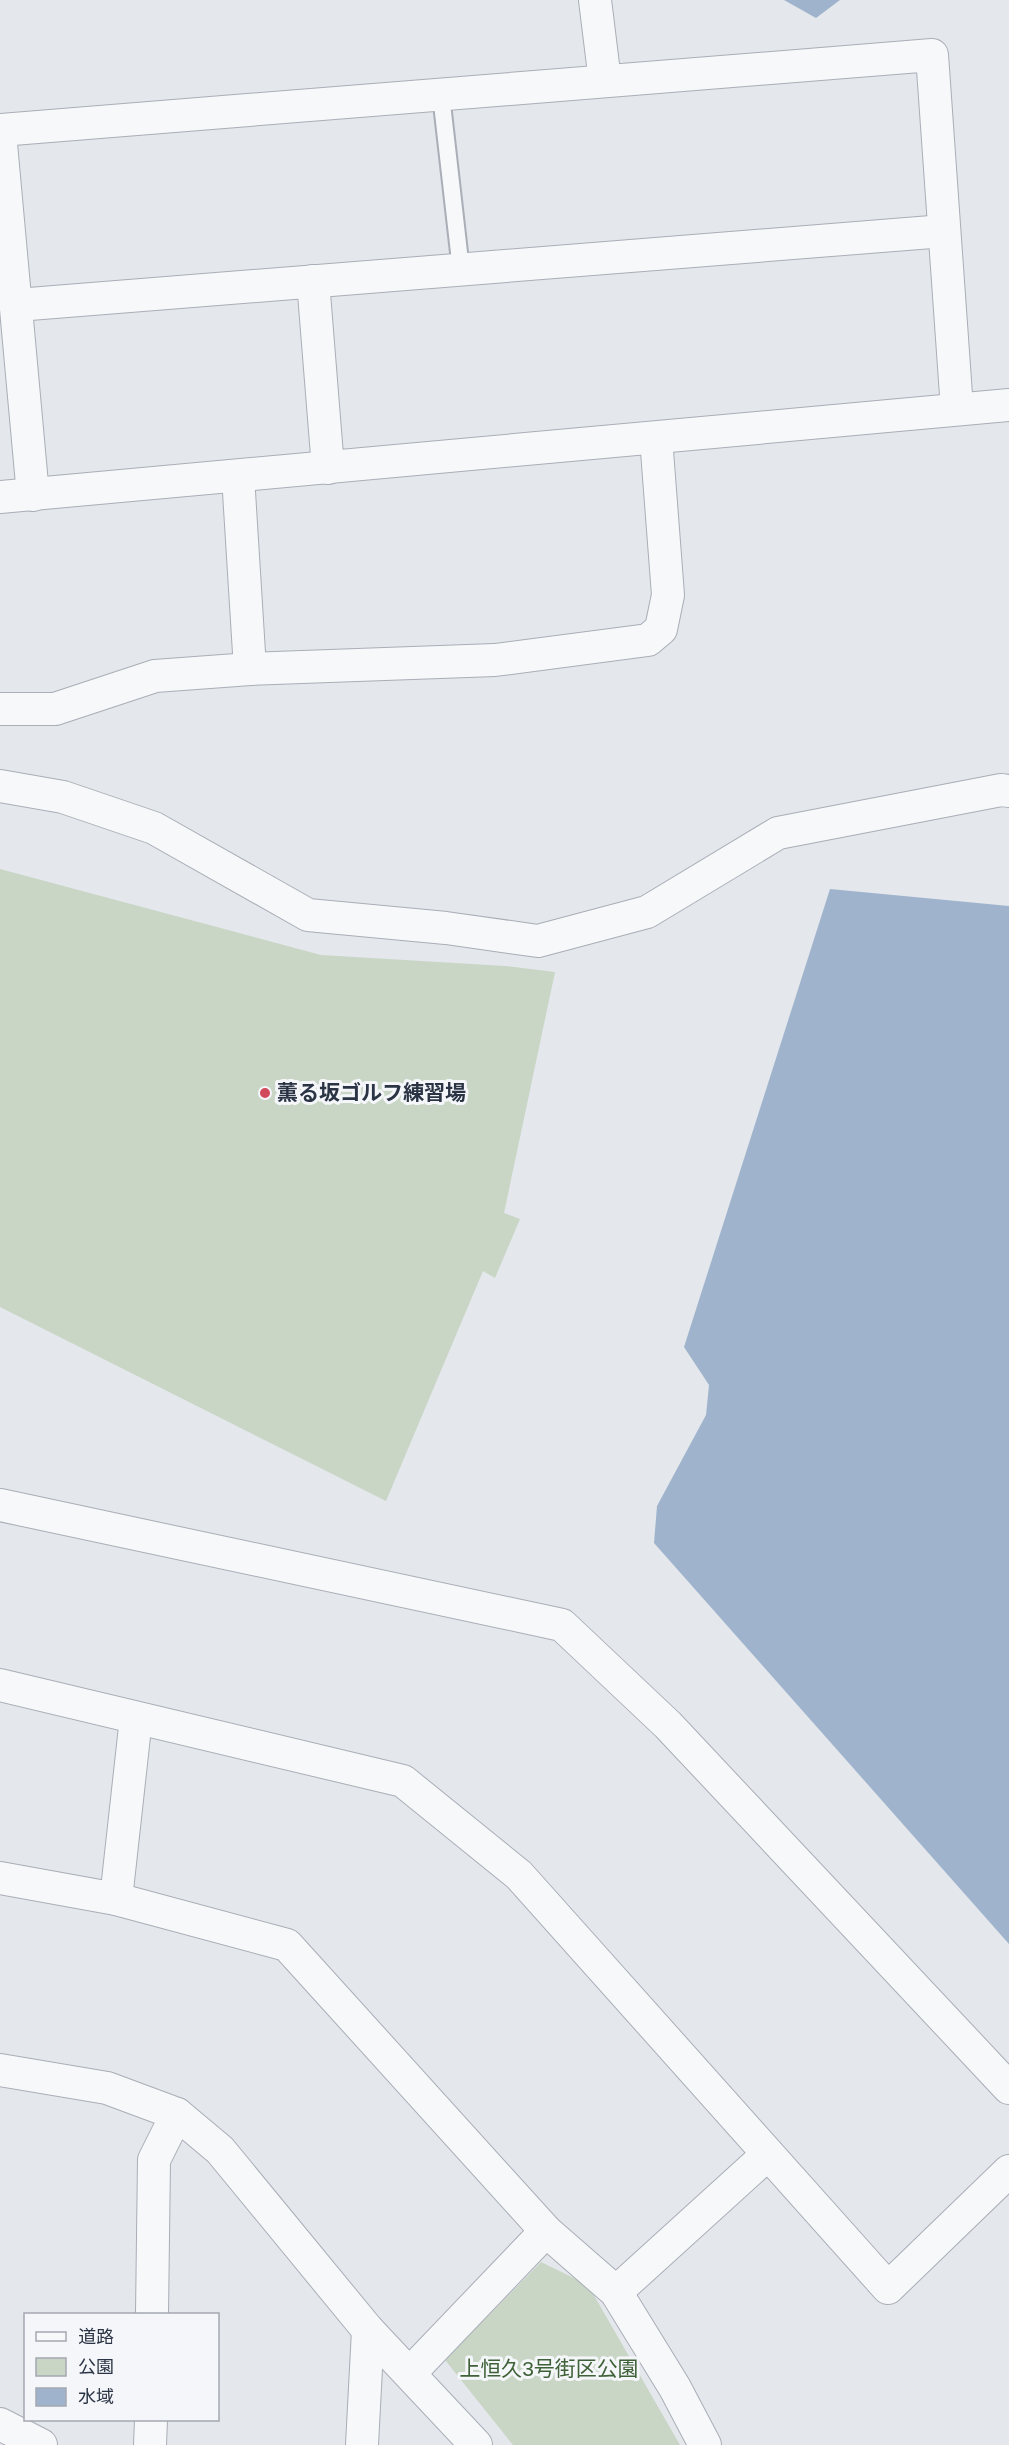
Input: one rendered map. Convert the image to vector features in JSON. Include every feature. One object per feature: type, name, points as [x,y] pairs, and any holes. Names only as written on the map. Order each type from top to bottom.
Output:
[{"type":"street","points":[[595,0],[605,81]]},
{"type":"street","points":[[33,495],[0,132],[933,55],[957,409]]},
{"type":"street","points":[[17,305],[944,231]]},
{"type":"street","points":[[314,282],[328,468]]},
{"type":"street","points":[[0,497],[1009,405]]},
{"type":"street","points":[[0,709],[55,709],[155,676],[250,669],[495,660],[648,640],[661,629],[668,595],[656,438]]},
{"type":"street","points":[[238,476],[250,669]]},
{"type":"street","points":[[0,786],[63,797],[154,828],[308,915],[446,928],[538,941],[647,912],[778,833],[1001,790],[1009,791]]},
{"type":"street","points":[[0,1504],[562,1625],[668,1725],[1009,2088]]},
{"type":"street","points":[[0,1685],[403,1781],[519,1875],[888,2288],[1009,2171]]},
{"type":"street","points":[[116,1899],[136,1718]]},
{"type":"street","points":[[0,1878],[116,1899],[287,1945],[546,2231],[616,2292],[675,2388],[705,2445]]},
{"type":"street","points":[[0,2070],[107,2088],[177,2114],[220,2150],[368,2330],[476,2445]]},
{"type":"street","points":[[152,2313],[154,2160],[177,2114]]},
{"type":"street","points":[[616,2292],[768,2154]]},
{"type":"street","points":[[410,2373],[546,2231]]},
{"type":"street","points":[[363,2445],[368,2330]]},
{"type":"street","points":[[150,2445],[151,2421]]},
{"type":"street","points":[[0,2424],[41,2445]]},
{"type":"lane","points":[[441,94],[461,270]]},
{"type":"green space","name":"薫る坂ゴルフ練習場","points":[[0,869],[321,955],[505,966],[555,972],[504,1213],[520,1219],[495,1278],[483,1271],[386,1501],[0,1307]]},
{"type":"green space","name":"上恒久3号街区公園","points":[[541,2262],[588,2285],[680,2445],[513,2445],[445,2360]]},
{"type":"water","points":[[784,0],[840,0],[816,18]]},
{"type":"water","points":[[830,889],[1009,906],[1009,1944],[654,1543],[657,1506],[706,1415],[709,1385],[684,1347]]},
{"type":"place","name":"薫る坂ゴルフ練習場","points":[[265,1093]]}]
